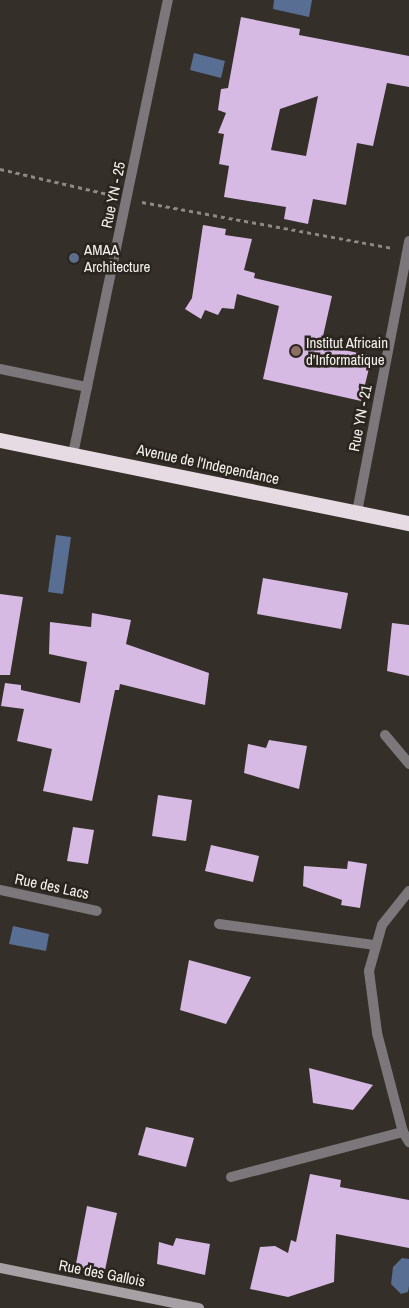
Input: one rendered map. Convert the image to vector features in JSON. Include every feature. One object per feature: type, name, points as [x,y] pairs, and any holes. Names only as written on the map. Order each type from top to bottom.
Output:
[{"type":"highway","name":"Avenue de l'Independance","points":[[0,440],[409,523]]},
{"type":"street","name":"Rue YN - 25","points":[[73,454],[128,199],[168,0]]},
{"type":"street","name":"Rue YN - 21","points":[[357,512],[408,246]]},
{"type":"street","points":[[0,369],[87,387]]},
{"type":"street","points":[[384,735],[409,764]]},
{"type":"street","name":"Rue des Lacs","points":[[0,890],[97,911]]},
{"type":"street","points":[[409,891],[382,925],[374,945],[369,972],[377,1033],[403,1132],[409,1142]]},
{"type":"street","points":[[219,924],[374,945]]},
{"type":"street","points":[[231,1177],[403,1132]]},
{"type":"street","name":"Rue des Gallois","points":[[0,1268],[199,1308]]},
{"type":"path","points":[[0,170],[128,199],[408,246]]},
{"type":"water","points":[[274,0],[312,0],[309,17],[273,9]]},
{"type":"water","points":[[194,53],[225,61],[221,78],[190,70]]},
{"type":"water","points":[[56,535],[71,537],[63,594],[48,592]]},
{"type":"water","points":[[13,926],[49,934],[46,951],[9,944]]},
{"type":"water","points":[[402,1258],[409,1259],[409,1286],[408,1292],[401,1294],[391,1284],[393,1267]]},
{"type":"building","points":[[241,17],[300,29],[299,35],[409,56],[409,87],[387,83],[373,146],[357,143],[346,205],[313,199],[308,224],[284,219],[286,207],[224,197],[229,166],[219,164],[224,134],[218,133],[226,113],[218,110],[221,89],[228,88]],"holes":[[[318,96],[306,156],[271,150],[280,109]]]},
{"type":"building","points":[[203,225],[226,229],[225,235],[252,239],[244,270],[255,273],[254,278],[332,296],[321,345],[372,356],[361,401],[263,379],[279,306],[237,294],[234,309],[222,308],[218,315],[205,310],[201,319],[185,309],[192,298]]},
{"type":"building","points":[[263,578],[348,593],[341,629],[257,614]]},
{"type":"building","points":[[0,594],[23,597],[10,675],[0,675]]},
{"type":"building","points":[[92,613],[131,620],[126,644],[209,673],[205,705],[120,684],[119,690],[115,690],[92,801],[43,791],[52,749],[17,741],[24,709],[1,706],[5,683],[21,685],[21,690],[80,703],[87,662],[49,654],[50,622],[91,627]]},
{"type":"building","points":[[392,623],[409,625],[409,676],[387,671]]},
{"type":"building","points":[[269,740],[307,746],[299,789],[244,773],[248,744],[266,748]]},
{"type":"building","points":[[158,795],[192,800],[186,841],[152,836]]},
{"type":"building","points":[[73,827],[94,830],[88,864],[67,861]]},
{"type":"building","points":[[211,845],[259,856],[253,882],[205,871]]},
{"type":"building","points":[[348,861],[367,864],[360,908],[341,905],[342,900],[303,886],[304,866],[347,869]]},
{"type":"building","points":[[189,960],[251,977],[226,1024],[180,1010]]},
{"type":"building","points":[[309,1068],[373,1085],[353,1110],[313,1103]]},
{"type":"building","points":[[146,1127],[194,1138],[186,1167],[138,1155]]},
{"type":"building","points":[[310,1174],[341,1180],[340,1187],[409,1200],[409,1248],[336,1234],[334,1282],[288,1297],[250,1289],[260,1247],[275,1246],[288,1253],[291,1240],[296,1242]]},
{"type":"building","points":[[87,1206],[117,1213],[105,1270],[75,1269]]},
{"type":"building","points":[[176,1238],[210,1244],[205,1275],[157,1264],[159,1242],[173,1246]]},
{"type":"place","name":"AMAA Architecture","points":[[74,258]]},
{"type":"place","name":"Institut Africain d’Informatique","points":[[296,351]]}]
